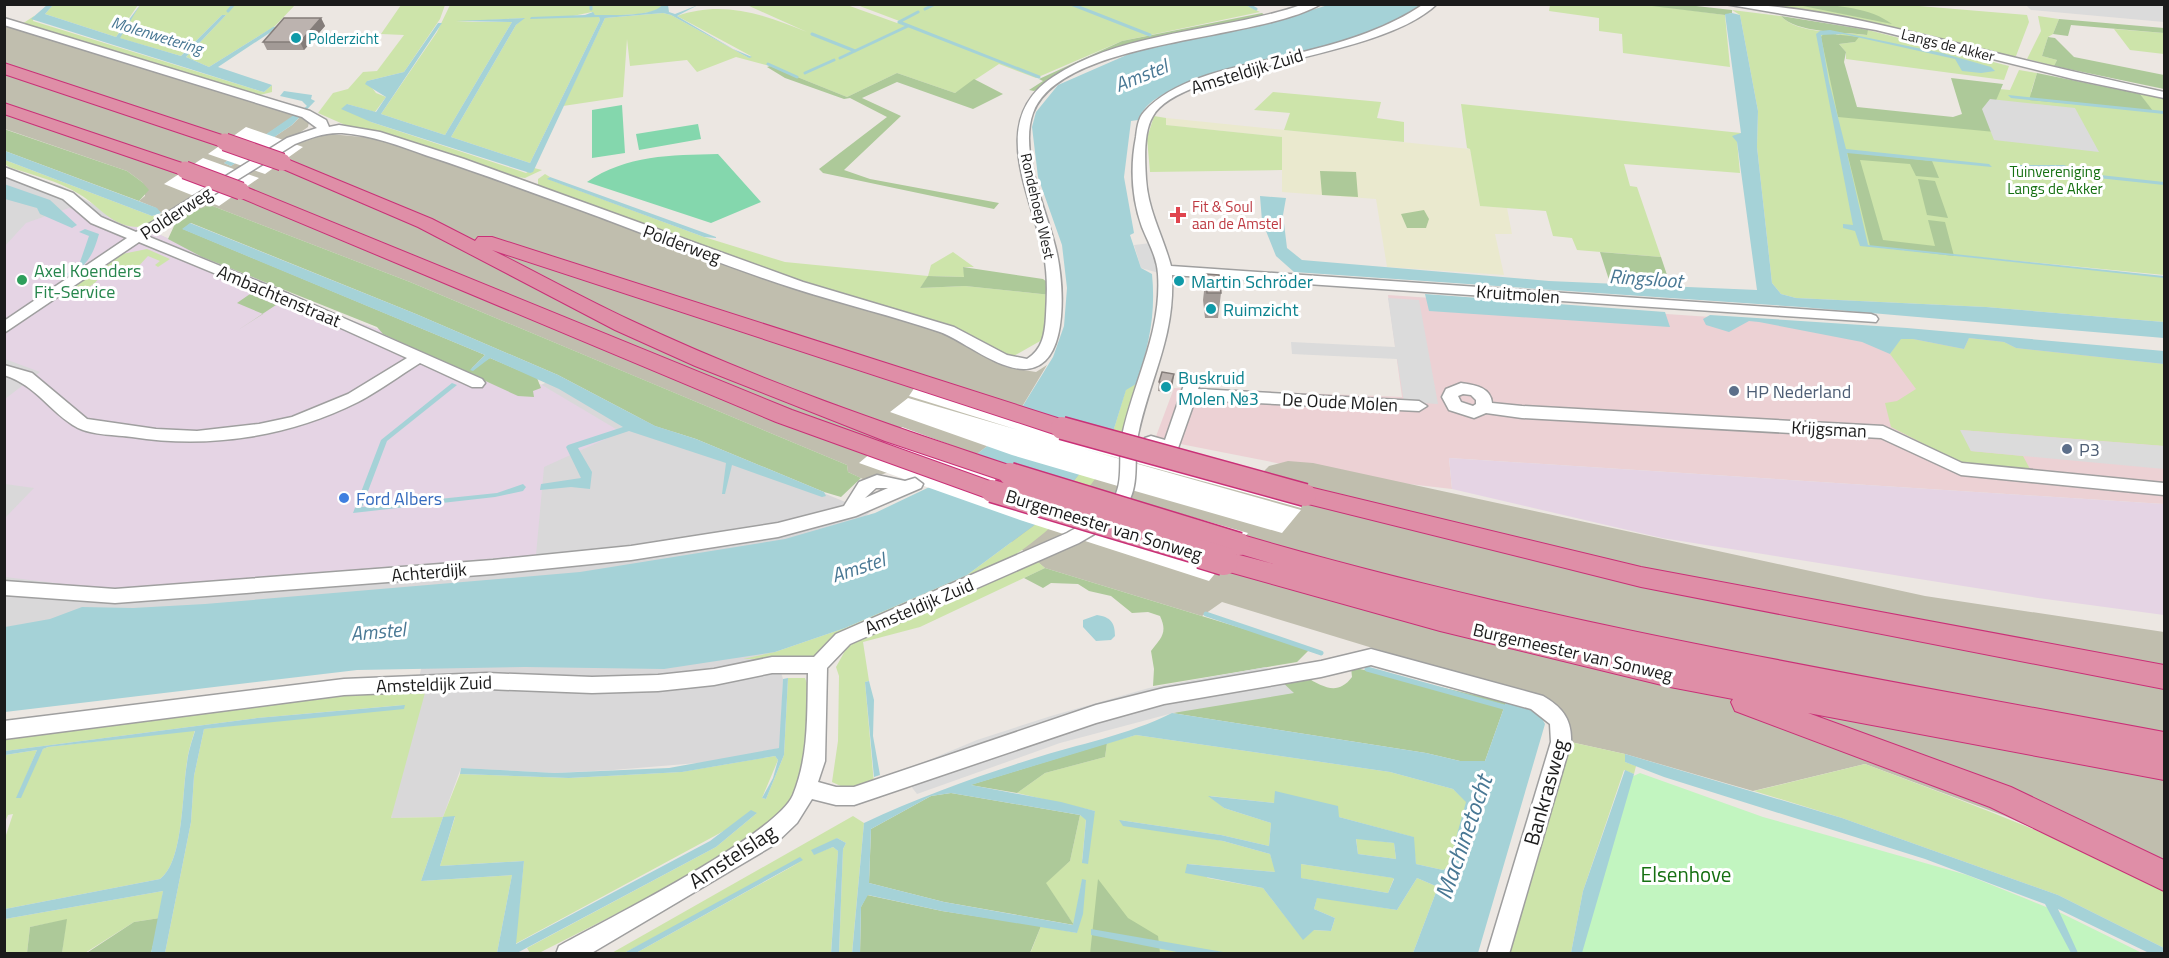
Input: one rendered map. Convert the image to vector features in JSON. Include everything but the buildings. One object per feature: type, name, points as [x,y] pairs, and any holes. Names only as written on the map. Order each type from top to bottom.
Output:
[{"type":"highway","points":[[4,68],[282,162],[425,223],[632,329],[786,396],[884,443]]},
{"type":"highway","points":[[4,108],[241,191],[784,416],[884,443]]},
{"type":"highway","points":[[425,223],[757,328],[917,384],[1139,450],[1305,495],[1641,577],[2164,677]]},
{"type":"highway","name":"Burgemeester van Sonweg","points":[[884,443],[1010,474],[1231,553],[1440,620],[1670,675],[2164,767]]},
{"type":"highway","name":"Burgemeester van Sonweg","points":[[884,443],[992,491],[1231,553],[1382,585],[1673,653],[1992,715],[2164,745]]},
{"type":"highway","points":[[1670,675],[2000,797],[2164,876]]},
{"type":"street","name":"Rondehoep West","points":[[1038,360],[1044,354],[1050,340],[1055,288],[1051,256],[1027,167],[1023,133],[1025,115],[1035,99],[1052,84],[1074,71],[1125,50],[1263,21],[1316,4]]},
{"type":"street","name":"Amsteldijk Zuid","points":[[4,730],[298,692],[437,682],[658,683],[714,677],[772,665],[818,665],[843,639],[1073,538],[1106,518],[1123,497],[1130,437],[1163,333],[1167,297],[1165,270],[1146,218],[1139,168],[1143,128],[1151,110],[1171,96],[1202,82],[1376,33],[1415,16],[1432,4]]},
{"type":"street","name":"Langs de Akker","points":[[1730,4],[1886,29],[2082,78],[2164,95]]},
{"type":"street","points":[[4,21],[306,114],[322,123],[324,130]]},
{"type":"street","name":"Polderweg","points":[[4,328],[138,236],[291,141],[324,130],[348,130],[390,139],[460,162],[798,285],[950,330],[1003,359],[1023,364],[1038,360]]},
{"type":"street","name":"Ambachtenstraat","points":[[4,171],[68,196],[96,219],[477,383]]},
{"type":"street","name":"Kruitmolen","points":[[1165,270],[1871,319]]},
{"type":"street","points":[[4,370],[27,376],[83,424],[156,435],[197,437],[259,430],[295,422],[353,398],[419,357]]},
{"type":"street","name":"De Oude Molen","points":[[1130,437],[1171,447],[1191,386],[1419,406]]},
{"type":"street","name":"Krijgsman","points":[[1484,407],[1522,412],[1883,432],[1903,439],[1946,464],[1961,469],[2164,489]]},
{"type":"street","name":"Achterdijk","points":[[4,588],[105,596],[493,567],[631,553],[767,532],[850,511],[910,486]]},
{"type":"street","name":"Bankrasweg","points":[[807,789],[836,796],[854,796],[1096,714],[1164,696],[1321,669],[1371,657],[1536,702],[1558,716],[1563,728],[1561,742],[1498,954]]},
{"type":"street","name":"Amstelslag","points":[[567,954],[766,838],[790,816],[807,789],[815,761],[818,665]]},
{"type":"shaded area","points":[[2026,5],[2164,6],[2164,22],[2031,10]]},
{"type":"shaded area","points":[[4,24],[297,114],[224,163],[231,166],[292,125],[301,116],[309,122],[308,127],[289,140],[319,133],[373,138],[509,183],[825,298],[944,333],[1006,367],[1036,372],[1047,365],[1008,430],[942,481],[892,471],[865,480],[848,472],[847,465],[410,282],[210,205],[189,215],[171,218],[172,215],[161,213],[156,208],[139,201],[145,196],[145,187],[127,171],[5,129]]},
{"type":"shaded area","points":[[1990,99],[2075,108],[2099,152],[1994,140],[1982,109]]},
{"type":"shaded area","points":[[4,173],[61,186],[121,220],[156,233],[339,316],[541,385],[549,381],[870,512],[765,616],[783,679],[780,748],[710,762],[613,770],[555,773],[461,768],[443,817],[391,818],[423,659],[5,710]]},
{"type":"shaded area","points":[[69,208],[121,220],[156,233],[339,316],[542,385],[621,432],[544,467],[536,555],[105,589],[5,577],[5,518],[34,488],[5,484],[5,399],[40,372],[5,359],[4,247],[26,223]]},
{"type":"shaded area","points":[[1151,243],[1159,273],[1141,268],[1134,245]]},
{"type":"shaded area","points":[[1388,295],[1884,329],[2164,355],[2164,504],[1449,458],[1452,489],[1348,477],[1155,439],[1174,388],[1402,397]]},
{"type":"shaded area","points":[[1388,298],[1419,300],[1438,404],[1404,402],[1397,359],[1292,354],[1291,342],[1395,347]]},
{"type":"shaded area","name":"P3","points":[[1960,430],[2164,446],[2164,469],[1971,451]]},
{"type":"shaded area","points":[[1097,451],[1260,475],[1269,466],[1288,461],[1313,463],[1925,596],[2164,632],[2164,889],[2117,865],[2005,816],[1865,764],[1753,791],[1625,754],[1566,741],[1553,703],[1222,602],[1202,616],[1045,568],[1011,541]]},
{"type":"shaded area","points":[[1449,458],[2164,504],[2164,615],[2038,598],[1662,538],[1452,489]]},
{"type":"shaded area","points":[[1266,667],[1294,693],[1173,713],[1060,743],[917,794],[900,772],[977,740],[1051,716],[1149,688]]},
{"type":"green space","points":[[1244,4],[1260,12],[1122,41],[1036,78],[999,64],[955,93],[897,73],[847,97],[770,66],[736,57],[697,72],[687,60],[630,66],[627,39],[623,97],[563,106],[605,18],[663,13],[671,15],[749,58],[751,56],[677,16],[694,11],[727,9],[759,15],[807,32],[747,5],[847,5],[897,23],[902,22],[857,5]]},
{"type":"green space","points":[[1644,4],[1725,15],[1730,67],[1623,53],[1622,34],[1599,31],[1599,18],[1549,11],[1550,5]]},
{"type":"green space","points":[[53,5],[138,5],[116,37],[45,14]]},
{"type":"green space","points":[[140,5],[295,5],[275,26],[209,67],[186,57],[226,15],[222,15],[181,56],[119,38]]},
{"type":"green space","points":[[401,5],[445,5],[440,19],[404,72],[367,81],[376,93],[386,97],[375,112],[347,104],[371,122],[526,173],[534,168],[542,170],[525,178],[517,177],[389,134],[352,128],[318,113],[333,93],[348,89],[363,72],[377,71],[404,35],[381,34]]},
{"type":"green space","points":[[450,5],[663,5],[651,12],[595,15],[592,12],[568,17],[599,17],[600,20],[530,163],[451,137],[516,25],[524,18],[456,22],[512,22],[445,135],[381,114],[437,32]]},
{"type":"green space","points":[[1644,5],[1687,5],[1732,10],[1732,13],[1725,15]]},
{"type":"green space","points":[[1770,5],[1907,5],[2027,15],[2029,22],[2016,56],[2011,58]]},
{"type":"green space","points":[[1798,5],[1847,7],[1871,13],[1892,24]]},
{"type":"green space","name":"Tuinvereniging Langs de Akker","points":[[1732,10],[1781,16],[1797,26],[1820,31],[1866,35],[1868,30],[2009,66],[2004,80],[1846,59],[1846,52],[1839,44],[1855,42],[1836,33],[1836,105],[1989,126],[1999,89],[2010,90],[2019,70],[2037,73],[2031,92],[2150,108],[2140,94],[2164,99],[2164,275],[1872,247],[2164,277],[2164,322],[1986,307],[1796,298],[1781,294],[1772,283],[1757,147],[1758,111],[1740,15]]},
{"type":"green space","points":[[1262,13],[1266,16],[1187,34],[1066,72],[1034,91],[1029,90],[1043,81],[1039,79],[1122,41]]},
{"type":"green space","points":[[34,16],[33,21],[260,91],[264,92],[272,85],[272,92],[256,96],[22,24]]},
{"type":"green space","points":[[1781,16],[1868,30],[1867,35],[1821,31],[1797,26]]},
{"type":"green space","points":[[2038,16],[2059,19],[2053,34],[2048,37],[2042,56],[2057,60],[2054,66],[2027,59],[2041,31]]},
{"type":"green space","points":[[2059,19],[2164,28],[2164,33],[2071,25],[2068,36],[2053,34]]},
{"type":"green space","points":[[2114,29],[2164,33],[2164,54],[2130,50]]},
{"type":"green space","points":[[1824,33],[1859,37],[1855,42],[1839,44],[1846,52],[1844,62],[1857,107],[1953,117],[1962,114],[1951,78],[2003,84],[1992,110],[1995,132],[1838,117],[1821,37]]},
{"type":"green space","points":[[2048,37],[2055,38],[2074,57],[2164,75],[2164,89],[2054,66],[2057,60],[2042,56]]},
{"type":"green space","points":[[770,66],[847,97],[897,73],[955,93],[974,79],[1003,94],[973,109],[897,82],[862,98],[901,116],[844,170],[870,179],[999,203],[994,209],[823,173],[819,169],[887,117],[850,98],[844,99],[785,78],[767,67]]},
{"type":"green space","points":[[2037,73],[2140,94],[2153,111],[2029,100]]},
{"type":"green space","points":[[1273,92],[1381,102],[1377,118],[1404,122],[1404,142],[1284,130],[1290,113],[1254,110]]},
{"type":"green space","points":[[1461,104],[1741,133],[1737,141],[1740,173],[1624,164],[1630,186],[1637,187],[1661,257],[1577,250],[1572,238],[1553,236],[1546,211],[1480,206],[1470,149],[1467,148]]},
{"type":"green space","points":[[622,105],[625,153],[592,158],[592,110]]},
{"type":"green space","points":[[1154,116],[1166,118],[1166,125],[1282,137],[1282,170],[1150,172],[1147,138]]},
{"type":"green space","points":[[1166,118],[1470,149],[1480,206],[1507,208],[1512,234],[1495,234],[1504,275],[1387,267],[1376,199],[1282,192],[1282,137],[1165,125]]},
{"type":"green space","points":[[698,124],[701,139],[639,150],[636,134]]},
{"type":"green space","points":[[4,129],[127,171],[149,190],[139,201],[5,151]]},
{"type":"green space","points":[[1847,152],[1932,161],[1939,178],[1916,176],[1910,164],[1860,160],[1883,240],[1935,246],[1928,220],[1945,222],[1954,256],[1870,246]]},
{"type":"green space","points":[[718,154],[761,202],[711,223],[587,182],[617,166],[649,158]]},
{"type":"green space","points":[[5,160],[152,216],[166,214],[143,227],[123,224],[107,216],[71,189],[9,167],[5,164]]},
{"type":"green space","points":[[1320,171],[1356,172],[1358,197],[1322,195]]},
{"type":"green space","points":[[545,174],[550,177],[548,179],[704,237],[785,262],[928,276],[931,265],[953,252],[974,267],[963,267],[965,277],[929,276],[920,288],[965,286],[1051,295],[1048,325],[1042,340],[1012,357],[954,326],[773,272],[538,185],[538,179]]},
{"type":"green space","points":[[1918,179],[1935,181],[1948,218],[1927,215]]},
{"type":"green space","points":[[210,205],[410,282],[847,465],[848,472],[861,478],[841,497],[824,492],[696,439],[655,426],[558,375],[416,314],[191,223],[183,229],[485,355],[471,369],[490,358],[537,378],[541,388],[533,391],[534,397],[518,396],[383,334],[377,327],[202,257],[168,239],[174,226],[164,223]]},
{"type":"green space","points":[[1424,210],[1429,219],[1426,228],[1407,228],[1401,214]]},
{"type":"green space","points":[[147,249],[170,259],[158,267],[155,265],[160,261],[148,256],[135,270],[118,274],[118,270],[112,269],[101,274],[99,279],[86,288],[66,293],[122,254]]},
{"type":"green space","points":[[1600,252],[1661,257],[1671,287],[1610,283]]},
{"type":"green space","points":[[963,267],[1043,279],[1051,285],[1051,295],[965,286],[920,288],[928,276],[964,277]]},
{"type":"green space","points":[[250,294],[276,305],[263,314],[237,303]]},
{"type":"green space","points":[[1969,338],[2004,342],[2016,348],[2164,364],[2164,446],[1961,430],[1971,451],[2023,456],[2030,469],[1959,462],[1891,427],[1885,403],[1897,401],[1916,389],[1890,354],[1900,339],[1913,339],[1964,349]]},
{"type":"green space","points":[[1143,380],[1125,429],[1101,471],[1060,518],[1012,557],[811,658],[743,659],[775,652],[845,628],[967,575],[1044,518],[1113,432],[1126,389]]},
{"type":"green space","points":[[1038,562],[1045,568],[920,627],[863,642],[869,681],[865,682],[874,784],[845,788],[832,782],[838,741],[839,676],[836,667],[846,649],[857,640]]},
{"type":"green space","points":[[1045,568],[1310,649],[1297,662],[1153,686],[1154,669],[1151,651],[1163,631],[1160,616],[1148,612],[1132,613],[1111,596],[1089,591],[1078,584],[1051,583],[1043,588],[1024,578]]},
{"type":"green space","points":[[1351,667],[1506,702],[1485,761],[1460,761],[1426,753],[1172,713],[1235,699],[1306,677],[1318,684],[1336,688],[1347,683],[1352,677]]},
{"type":"green space","points":[[788,678],[805,678],[808,686],[809,753],[795,792],[771,825],[675,884],[539,953],[530,953],[527,948],[716,847],[757,813],[515,944],[524,861],[440,866],[455,817],[443,817],[460,774],[569,778],[681,772],[775,756],[778,760],[762,798],[766,799],[784,755]]},
{"type":"green space","points":[[426,689],[391,818],[443,817],[421,881],[512,875],[497,953],[165,953],[191,822],[194,776],[204,729],[404,705],[257,718],[5,751],[5,735],[278,701]]},
{"type":"green space","points":[[195,730],[189,750],[178,842],[174,858],[160,879],[5,909],[5,838],[13,814],[8,815],[5,822],[5,755],[37,750],[17,798],[43,749],[48,747]]},
{"type":"green space","points":[[1136,735],[1390,772],[1453,789],[1467,802],[1448,867],[1443,870],[1416,864],[1413,837],[1339,817],[1275,792],[1275,803],[1210,796],[1224,808],[1271,823],[1269,846],[1221,835],[1119,820],[1223,841],[1270,854],[1276,872],[1188,864],[1208,878],[1263,888],[1303,939],[1313,930],[1331,931],[1335,918],[1314,909],[1317,897],[1397,910],[1417,878],[1438,887],[1413,953],[1030,954],[1041,926],[1077,933],[1082,880],[1074,925],[1045,883],[1070,861],[1080,815],[1086,819],[1082,862],[1095,811],[1017,793],[1045,773],[1105,757],[1107,743]]},
{"type":"green space","points":[[1566,741],[1625,754],[1625,762],[1636,766],[1634,774],[1624,770],[1583,891],[1571,953],[1506,954]]},
{"type":"green space","points":[[1107,743],[1105,757],[1045,773],[1017,793],[970,785]]},
{"type":"green space","points":[[1865,764],[2054,838],[2164,889],[2164,948],[2058,895],[1842,818],[1754,791]]},
{"type":"green space","name":"Elsenhove","points":[[1640,773],[1763,817],[1967,875],[2061,913],[2142,953],[1578,954],[1627,779]]},
{"type":"green space","points":[[951,793],[1080,815],[1070,861],[1046,883],[1074,925],[944,902],[869,883],[871,829],[931,796]]},
{"type":"green space","points":[[853,816],[864,823],[852,953],[839,953],[843,849],[846,843],[837,838],[814,854],[833,847],[838,851],[831,953],[636,953],[802,861],[624,953],[610,954]]},
{"type":"green space","points":[[1356,838],[1394,843],[1396,859],[1358,854]]},
{"type":"green space","points":[[1301,864],[1394,878],[1388,893],[1300,878]]},
{"type":"green space","points":[[1098,879],[1128,918],[1158,936],[1160,953],[1090,954]]},
{"type":"green space","points":[[163,891],[160,918],[134,922],[85,953],[62,953],[66,920],[30,927],[27,953],[5,954],[5,919]]},
{"type":"green space","points":[[867,895],[942,911],[1041,926],[1030,953],[860,954],[861,907]]},
{"type":"green space","points":[[160,918],[151,953],[85,954],[134,922]]},
{"type":"green space","points":[[67,919],[62,953],[27,953],[30,927]]},
{"type":"water","points":[[663,4],[668,5],[669,12],[675,14],[698,5],[677,16],[733,49],[752,57],[749,58],[671,15],[663,13],[605,18],[533,172],[530,173],[371,122],[341,109],[347,104],[376,112],[386,97],[365,84],[367,81],[404,72],[438,23],[442,23],[381,114],[445,135],[512,22],[456,21],[525,18],[516,25],[451,137],[530,163],[600,20],[599,17],[530,19],[531,17],[585,15],[593,12],[595,15],[632,14],[651,11]]},
{"type":"water","points":[[47,5],[53,5],[45,14],[116,37],[140,5],[120,38],[181,56],[222,15],[226,15],[186,57],[209,67],[273,27],[280,26],[218,67],[272,85],[264,92],[260,91],[31,19]]},
{"type":"water","name":"Amstel","points":[[1328,5],[1421,5],[1385,27],[1356,37],[1175,88],[1147,106],[1138,120],[1131,121],[1124,177],[1134,233],[1130,235],[1141,268],[1152,274],[1153,289],[1150,330],[1136,384],[1126,390],[1113,432],[1044,518],[967,575],[845,628],[775,652],[664,669],[525,667],[357,670],[5,712],[5,627],[50,619],[82,607],[133,608],[205,604],[580,572],[785,539],[875,513],[942,481],[1008,430],[1053,357],[1064,326],[1067,288],[1062,245],[1038,177],[1032,127],[1036,112],[1058,85],[1138,50],[1256,27]]},
{"type":"water","points":[[1725,14],[1740,15],[1758,111],[1757,147],[1772,283],[1781,294],[1796,298],[1986,307],[2164,322],[2164,338],[1801,307],[1294,272],[1276,256],[1262,221],[1260,196],[1286,198],[1283,215],[1287,248],[1302,260],[1549,281],[1757,290],[1737,142],[1732,136],[1741,133]]},
{"type":"water","points":[[1830,30],[1942,53],[1991,67],[1995,71],[1981,73],[1962,71],[1955,59],[1843,34],[1821,35],[1829,82],[1846,149],[1989,164],[1992,167],[1847,153],[1868,245],[2164,276],[2164,278],[1860,246],[1855,231],[1843,228],[1843,224],[1853,225],[1816,34]]},
{"type":"water","points":[[284,91],[312,95],[311,99],[315,101],[292,125],[231,166],[224,163],[307,106],[302,101],[280,96]]},
{"type":"water","points":[[2008,95],[2164,111],[2164,114],[2011,98]]},
{"type":"water","points":[[5,151],[157,208],[161,213],[152,216],[5,160]]},
{"type":"water","points":[[2012,165],[2064,165],[2091,174],[2164,182],[2164,185],[2013,169]]},
{"type":"water","points":[[550,177],[716,238],[704,237],[547,179]]},
{"type":"water","points":[[4,184],[50,200],[77,225],[72,228],[40,214],[37,208],[5,199]]},
{"type":"water","points":[[190,223],[416,314],[558,375],[655,426],[696,439],[824,492],[826,496],[822,497],[732,465],[725,494],[722,494],[726,463],[629,431],[578,448],[592,472],[590,489],[571,487],[540,490],[541,484],[581,478],[566,447],[568,445],[623,427],[559,389],[490,358],[473,371],[470,370],[485,355],[182,229]]},
{"type":"water","points":[[85,229],[99,234],[94,248],[81,267],[70,276],[65,275],[79,265],[89,236],[79,232]]},
{"type":"water","points":[[1425,294],[1665,312],[1670,327],[1429,311]]},
{"type":"water","points":[[1710,315],[1907,328],[2164,351],[2164,364],[2016,348],[2004,342],[1969,338],[1964,349],[1913,339],[1901,339],[1890,354],[1862,342],[1759,322],[1749,321],[1729,332],[1706,325],[1703,319]]},
{"type":"water","points":[[452,383],[457,385],[387,441],[362,507],[497,493],[523,484],[526,487],[523,491],[495,497],[353,513],[381,440]]},
{"type":"water","points":[[1097,615],[1106,617],[1113,624],[1115,636],[1111,640],[1096,641],[1083,627],[1083,620]]},
{"type":"water","points":[[788,678],[784,755],[766,799],[762,798],[773,778],[778,760],[775,756],[682,772],[569,778],[460,774],[461,768],[555,773],[669,768],[779,748],[783,679]]},
{"type":"water","points":[[869,681],[874,700],[873,736],[880,775],[874,777],[865,682]]},
{"type":"water","name":"Machinetocht","points":[[1506,702],[1529,708],[1542,718],[1545,724],[1478,953],[1413,953],[1438,887],[1417,878],[1397,910],[1317,898],[1314,909],[1335,918],[1331,931],[1314,930],[1303,940],[1263,888],[1185,873],[1187,864],[1275,872],[1270,854],[1223,841],[1123,826],[1119,820],[1221,835],[1269,846],[1271,823],[1224,808],[1208,796],[1274,803],[1275,791],[1338,806],[1339,817],[1414,837],[1416,864],[1443,870],[1448,867],[1466,802],[1453,789],[1390,772],[1136,735],[971,785],[1061,802],[1095,811],[1088,864],[1082,863],[1086,820],[1080,815],[951,793],[931,796],[871,829],[869,883],[944,902],[1073,925],[1082,879],[1086,880],[1083,914],[1077,933],[942,911],[868,895],[861,907],[860,953],[852,954],[864,823],[968,780],[1121,733],[1172,713],[1426,753],[1460,761],[1485,761]],"holes":[[[1356,839],[1394,843],[1396,859],[1358,854]],[[1301,864],[1393,878],[1394,879],[1388,893],[1301,878]]]},
{"type":"water","points":[[405,705],[404,709],[204,729],[194,776],[191,822],[165,953],[151,953],[163,891],[5,919],[5,909],[160,879],[174,858],[178,842],[188,759],[195,731],[48,747],[43,749],[21,798],[16,798],[37,750],[5,755],[5,751],[257,718]]},
{"type":"water","points":[[1625,754],[1842,818],[2058,895],[2164,948],[2164,953],[2149,953],[2058,909],[2078,953],[2071,953],[2045,904],[1925,859],[1664,777],[1625,762]]},
{"type":"water","points":[[1625,770],[1634,774],[1582,953],[1571,953],[1583,891]]},
{"type":"water","points":[[751,810],[757,813],[716,847],[517,953],[497,953],[512,875],[421,881],[443,817],[455,816],[440,866],[524,861],[516,944],[710,841]]},
{"type":"water","points":[[837,838],[846,843],[843,849],[839,953],[831,954],[838,851],[833,847],[814,855],[811,850]]},
{"type":"water","points":[[800,857],[803,860],[636,953],[624,953]]},
{"type":"water","points":[[1091,929],[1229,953],[1182,953],[1091,935]]},
{"type":"pier","points":[[246,127],[303,147],[265,174],[208,154]]},
{"type":"pier","points":[[203,158],[259,178],[219,206],[164,184]]},
{"type":"pier","points":[[917,384],[1305,495],[1301,508],[1081,448],[1301,510],[1282,533],[1012,455],[890,412],[908,398],[1021,431],[909,396]]},
{"type":"pier","points":[[902,427],[986,458],[1248,533],[1209,581],[1020,520],[859,463]]},
{"type":"waterway","points":[[228,11],[234,4]]},
{"type":"waterway","points":[[591,4],[591,9]]},
{"type":"waterway","points":[[925,9],[935,4]]},
{"type":"waterway","points":[[1071,4],[1150,35]]},
{"type":"waterway","points":[[1247,4],[1256,9]]},
{"type":"waterway","points":[[918,12],[899,22],[1039,77]]},
{"type":"waterway","points":[[855,51],[908,26]]},
{"type":"waterway","points":[[812,34],[855,51]]},
{"type":"waterway","points":[[840,58],[855,51]]},
{"type":"waterway","points":[[805,73],[834,60]]},
{"type":"waterway","points":[[768,64],[797,77]]},
{"type":"waterway","points":[[1206,614],[1321,653]]},
{"type":"waterway","points":[[1367,669],[1504,707]]},
{"type":"place","name":"Polderzicht","points":[[296,38]]},
{"type":"place","name":"Fit & Soul aan de Amstel","points":[[1178,215]]},
{"type":"place","name":"Axel Koenders Fit-Service","points":[[22,280]]},
{"type":"place","name":"Martin Schröder","points":[[1179,281]]},
{"type":"place","name":"Ruimzicht","points":[[1211,309]]},
{"type":"place","name":"Buskruid Molen №3","points":[[1166,387]]},
{"type":"place","name":"HP Nederland","points":[[1734,391]]},
{"type":"place","name":"P3","points":[[2067,449]]},
{"type":"place","name":"Ford Albers","points":[[344,498]]},
{"type":"water label","name":"Molenwetering","points":[[157,35]]},
{"type":"water label","name":"Ringsloot","points":[[1646,278]]}]
